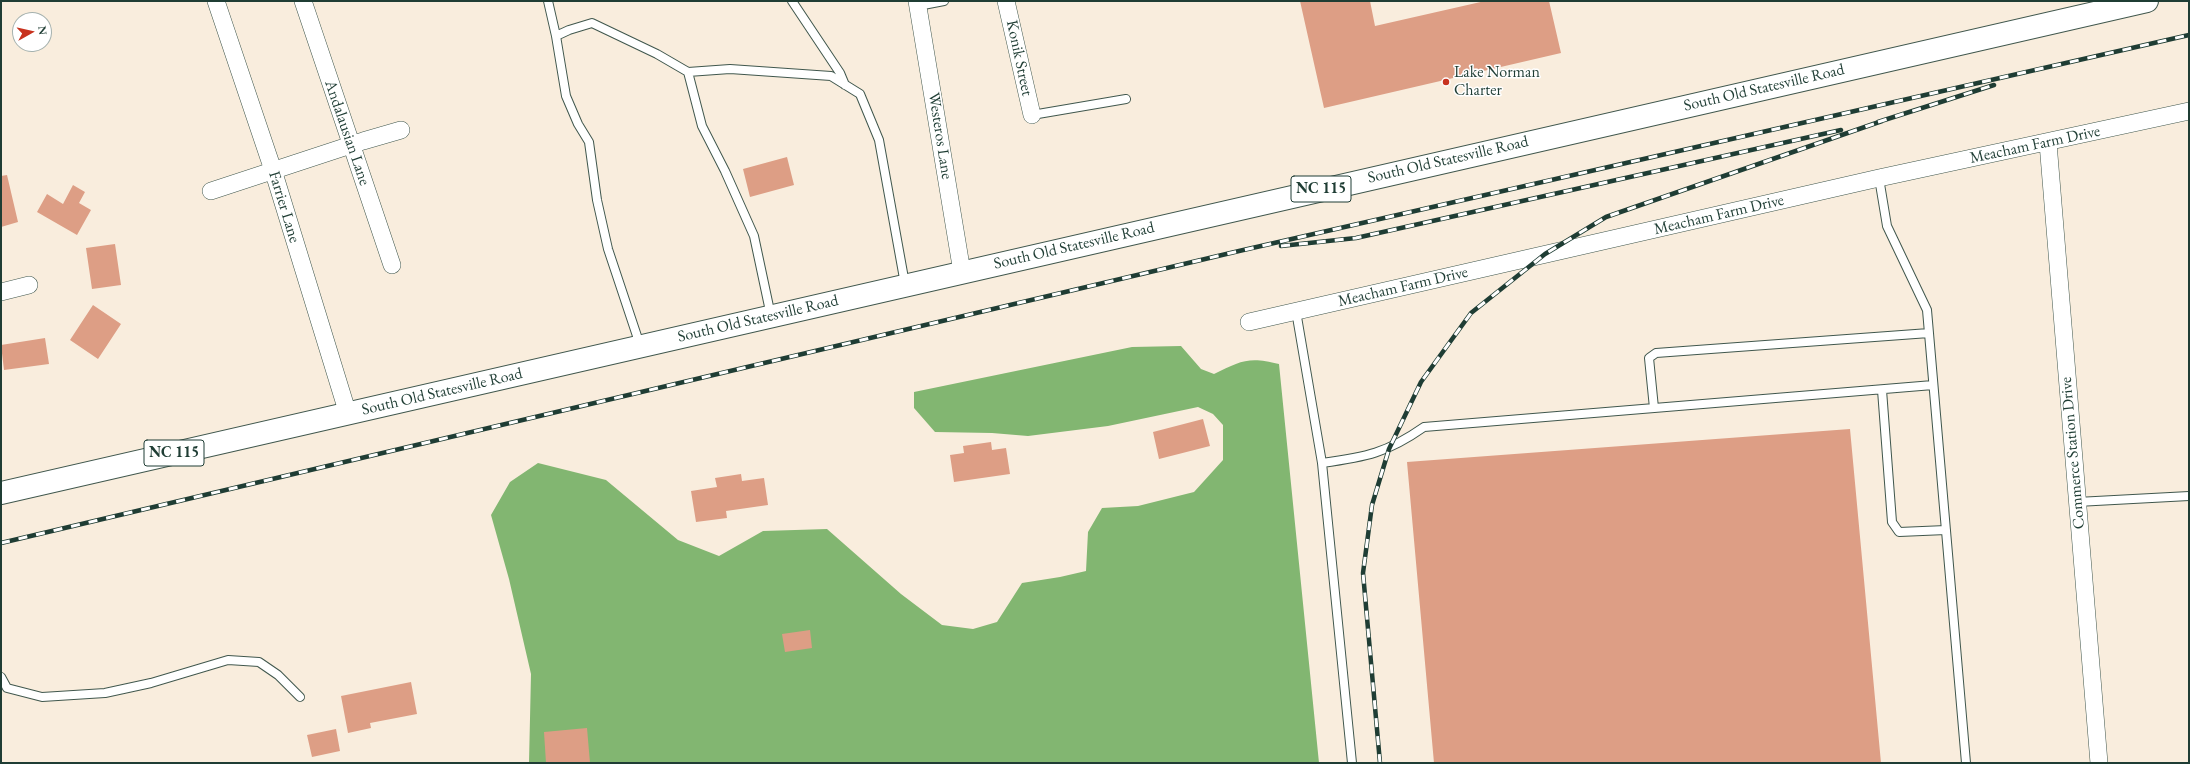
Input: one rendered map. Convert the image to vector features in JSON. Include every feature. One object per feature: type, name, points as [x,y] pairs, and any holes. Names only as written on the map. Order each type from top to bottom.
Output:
[{"type":"main road","name":"South Old Statesville Road","points":[[1,493],[2147,1]]},
{"type":"street","name":"Farrier Lane","points":[[216,1],[273,170],[348,414]]},
{"type":"street","name":"Andalausian Lane","points":[[303,1],[392,265]]},
{"type":"street","name":"Konik Street","points":[[1006,1],[1032,115]]},
{"type":"street","name":"Westeros Lane","points":[[918,4],[962,272]]},
{"type":"street","name":"Meacham Farm Drive","points":[[1249,322],[1879,178],[2048,144],[2189,112]]},
{"type":"street","points":[[211,191],[351,144],[401,130]]},
{"type":"street","name":"Commerce Station Drive","points":[[2048,144],[2099,763]]},
{"type":"street","points":[[1,292],[29,285]]},
{"type":"lane","points":[[548,1],[556,36],[566,96],[578,124],[589,142],[597,200],[608,249],[640,346]]},
{"type":"lane","points":[[792,1],[840,73],[845,85]]},
{"type":"lane","points":[[918,4],[944,1]]},
{"type":"lane","points":[[556,36],[592,23],[657,54],[688,72],[730,69],[768,70],[831,76],[860,94],[879,140],[906,285]]},
{"type":"lane","points":[[688,72],[702,126],[725,171],[754,236],[771,316]]},
{"type":"lane","points":[[1032,115],[1126,99]]},
{"type":"lane","points":[[1879,178],[1887,226],[1927,310],[1966,763]]},
{"type":"lane","points":[[1296,311],[1322,463],[1352,763]]},
{"type":"lane","points":[[1654,408],[1649,358],[1656,353],[1929,333]]},
{"type":"lane","points":[[1322,463],[1360,458],[1389,449],[1424,427],[1934,385]]},
{"type":"lane","points":[[1882,390],[1892,522],[1899,532],[1946,530]]},
{"type":"lane","points":[[2077,502],[2189,496]]},
{"type":"lane","points":[[1,677],[7,688],[42,697],[105,693],[151,683],[228,660],[259,662],[278,674],[300,697]]},
{"type":"green space","points":[[1181,346],[1201,369],[1214,374],[1245,361],[1260,360],[1279,364],[1319,763],[529,763],[531,674],[509,579],[491,515],[510,482],[538,463],[606,480],[678,540],[719,556],[763,531],[827,529],[901,594],[942,625],[973,629],[997,622],[1022,583],[1086,571],[1088,532],[1102,508],[1138,506],[1194,492],[1223,460],[1223,425],[1213,414],[1198,407],[1108,426],[1028,436],[992,433],[935,432],[914,408],[914,392],[1132,347]]},
{"type":"building","points":[[1300,1],[1370,1],[1375,26],[1485,1],[1549,1],[1561,53],[1324,108]]},
{"type":"building","points":[[787,157],[794,185],[750,197],[743,169]]},
{"type":"building","points":[[7,175],[18,222],[1,227],[1,176]]},
{"type":"building","points":[[73,185],[85,192],[79,203],[91,210],[77,235],[37,212],[47,194],[63,204]]},
{"type":"building","points":[[115,244],[121,285],[92,289],[86,248]]},
{"type":"building","points":[[93,305],[121,324],[98,359],[70,340]]},
{"type":"building","points":[[45,338],[49,364],[4,370],[1,345]]},
{"type":"building","points":[[1203,419],[1210,446],[1159,459],[1153,432]]},
{"type":"building","points":[[1850,429],[1881,763],[1434,763],[1407,462]]},
{"type":"building","points":[[991,442],[992,450],[1006,448],[1010,474],[954,482],[950,455],[964,453],[963,446]]},
{"type":"building","points":[[741,474],[742,481],[764,478],[768,505],[726,511],[727,518],[696,522],[691,491],[717,487],[715,478]]},
{"type":"building","points":[[810,630],[812,648],[785,652],[782,634]]},
{"type":"building","points":[[411,682],[417,714],[370,723],[371,728],[348,733],[341,696]]},
{"type":"building","points":[[587,728],[590,763],[546,763],[544,732]]},
{"type":"building","points":[[336,729],[340,751],[312,757],[307,735]]},
{"type":"railway","points":[[1,543],[1239,251],[2189,35]]},
{"type":"railway","points":[[1878,122],[1994,85]]},
{"type":"railway","points":[[1380,763],[1363,573],[1372,505],[1389,449],[1421,382],[1471,313],[1545,254],[1606,217],[1882,121]]},
{"type":"railway","points":[[1281,246],[1356,238],[1841,130]]},
{"type":"place","name":"Lake Norman Charter","points":[[1446,82]]}]
